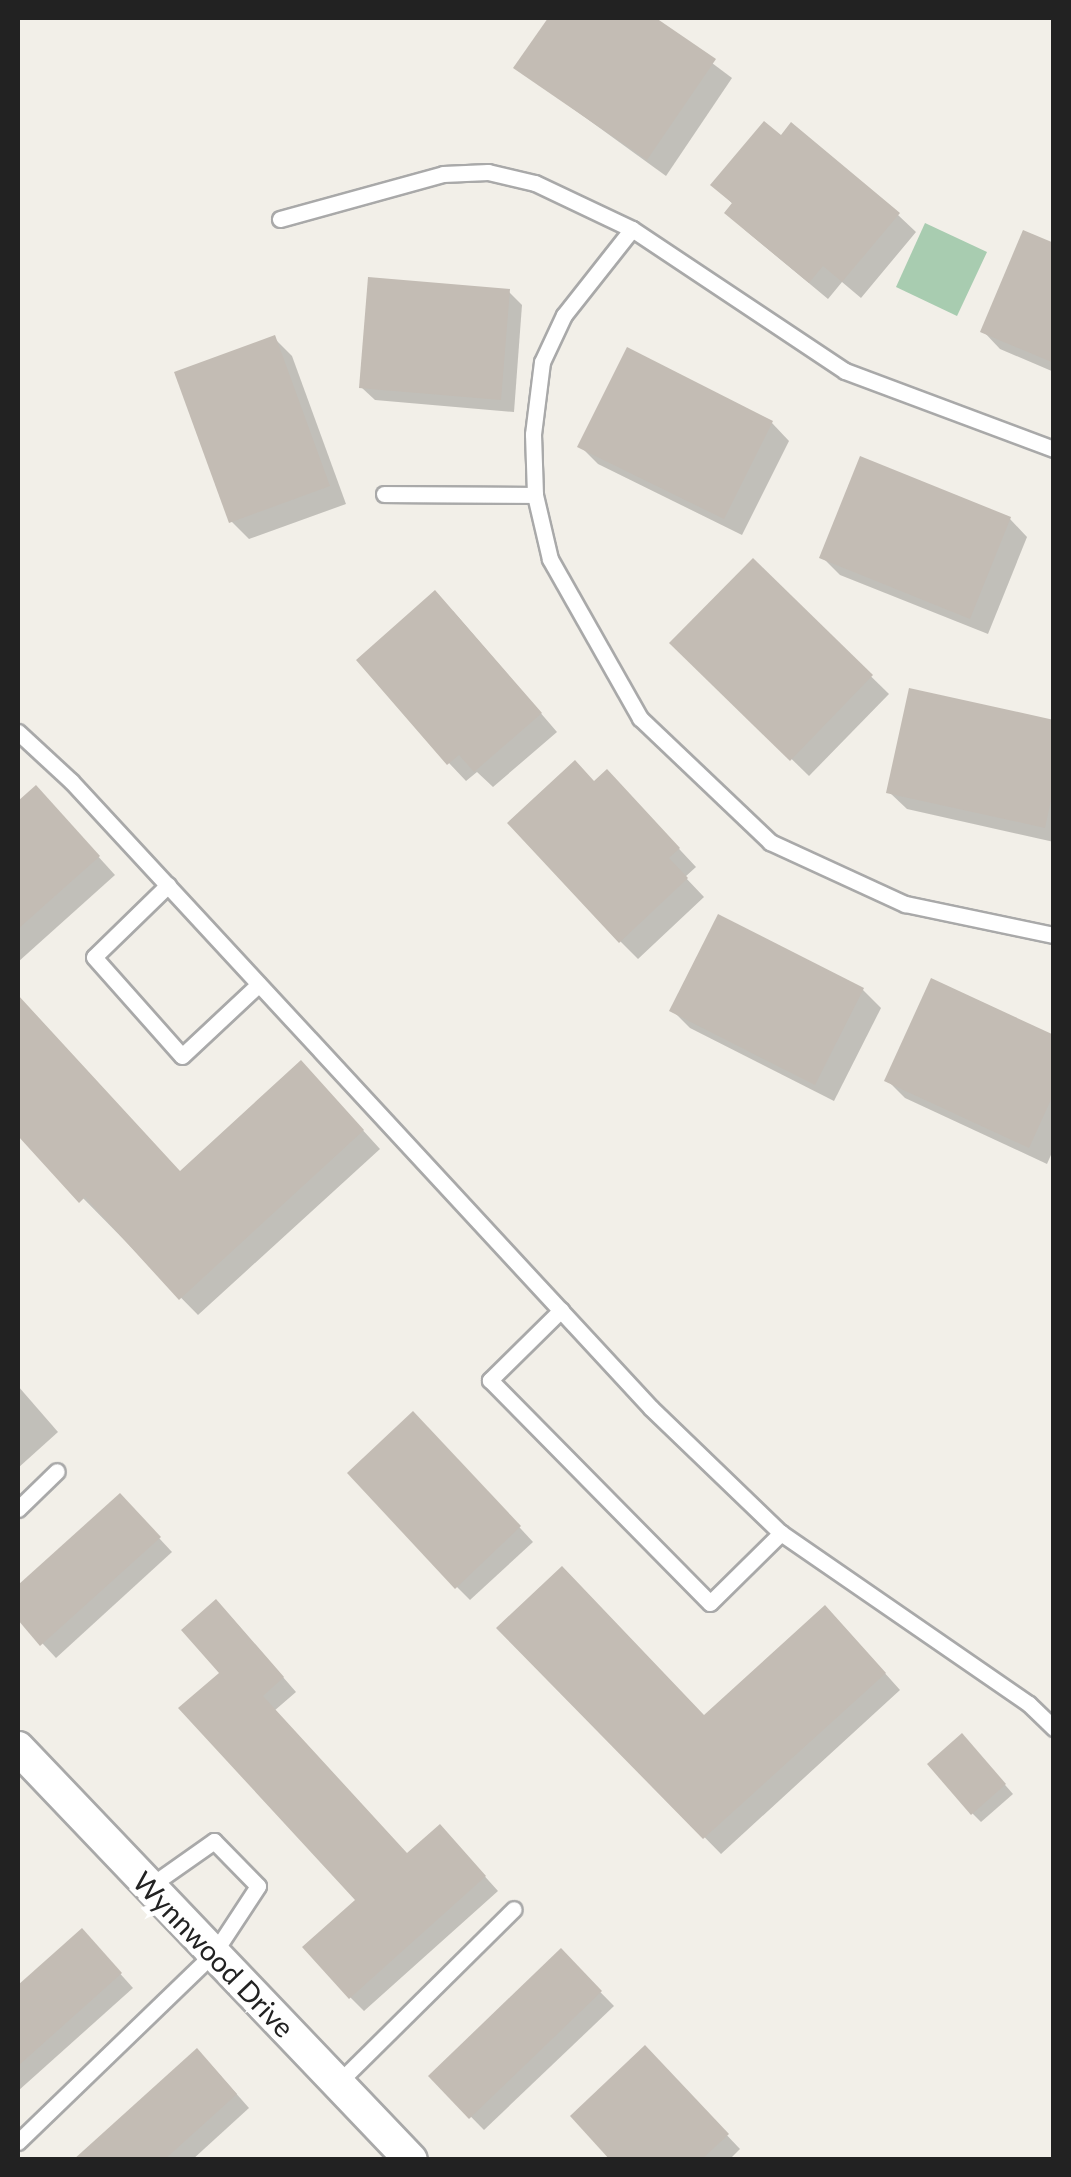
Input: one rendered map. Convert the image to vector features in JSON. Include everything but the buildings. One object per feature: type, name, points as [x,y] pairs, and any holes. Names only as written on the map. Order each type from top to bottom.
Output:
[{"type":"street","name":"Wynnwood Drive","points":[[18,1748],[411,2160]]},
{"type":"lane","points":[[280,219],[443,174],[488,172],[535,182],[632,230],[844,372],[1054,448]]},
{"type":"lane","points":[[632,230],[564,315],[542,362],[533,434],[535,495],[550,559],[640,718],[770,842],[905,904],[1054,934]]},
{"type":"lane","points":[[384,494],[535,495]]},
{"type":"lane","points":[[18,732],[168,885],[562,1310],[781,1533],[1029,1704],[1054,1728]]},
{"type":"lane","points":[[168,885],[94,957],[182,1056],[259,984]]},
{"type":"lane","points":[[562,1310],[490,1380],[710,1603],[781,1533]]},
{"type":"lane","points":[[18,1509],[58,1471]]},
{"type":"lane","points":[[1029,1704],[1054,1713]]},
{"type":"lane","points":[[18,2142],[214,1954],[258,1886],[214,1841],[150,1886]]},
{"type":"lane","points":[[338,2083],[514,1909]]},
{"type":"green space","points":[[925,223],[987,252],[957,316],[896,287]]}]
